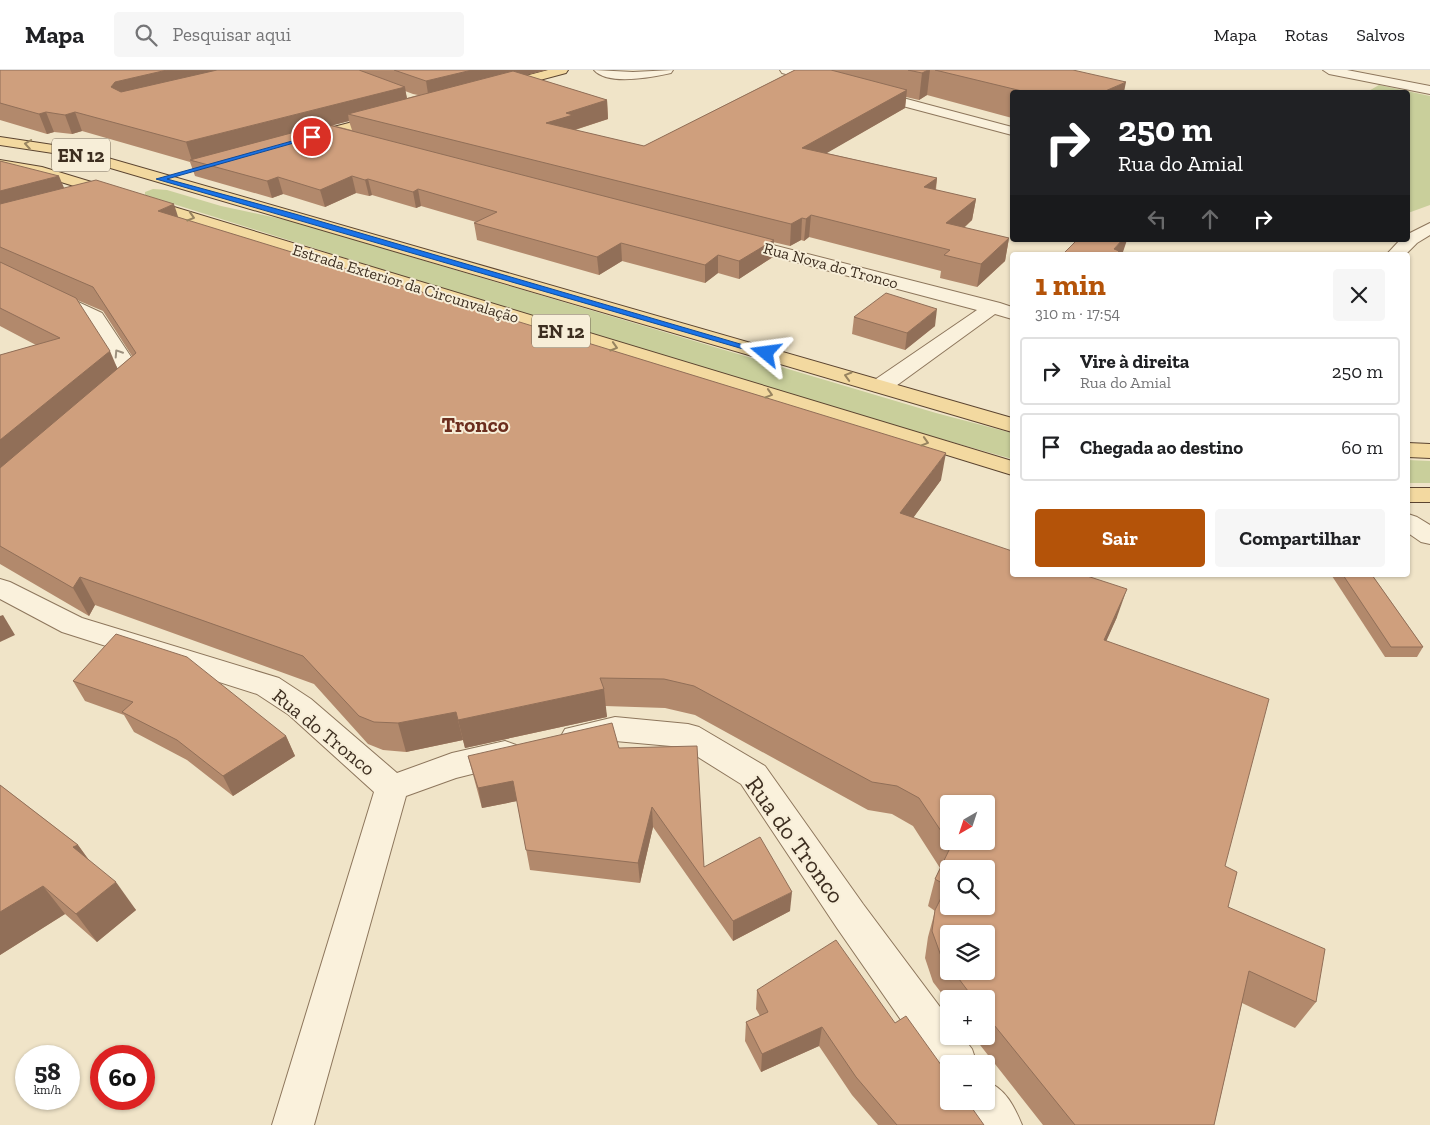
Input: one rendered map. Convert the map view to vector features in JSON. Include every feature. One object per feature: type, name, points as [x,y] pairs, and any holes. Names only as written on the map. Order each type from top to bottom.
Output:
[{"type":"main road","points":[[484,91],[562,70]]},
{"type":"main road","points":[[294,142],[404,113]]},
{"type":"main road","name":"EN 12","points":[[0,141],[68,151],[1010,424]]},
{"type":"main road","name":"Estrada Exterior da Circunvalação","points":[[0,164],[37,170],[1010,467]]},
{"type":"main road","points":[[82,200],[188,170]]},
{"type":"main road","points":[[1410,450],[1430,451]]},
{"type":"main road","points":[[1410,495],[1430,495]]},
{"type":"street","points":[[600,70],[615,75],[635,76],[667,70]]},
{"type":"street","points":[[786,70],[842,85]]},
{"type":"street","points":[[1329,70],[1430,90]]},
{"type":"street","points":[[861,90],[1010,130]]},
{"type":"street","points":[[330,132],[358,141]]},
{"type":"street","points":[[1410,238],[1430,228]]},
{"type":"street","name":"Rua Nova do Tronco","points":[[722,237],[1010,312]]},
{"type":"street","points":[[1398,252],[1406,242]]},
{"type":"street","points":[[0,271],[95,317],[134,378],[103,406]]},
{"type":"street","points":[[881,386],[993,308]]},
{"type":"street","points":[[1410,523],[1430,536]]},
{"type":"street","name":"Rua do Tronco","points":[[0,588],[72,626],[268,686],[300,707],[392,788]]},
{"type":"street","name":"Rua do Tronco","points":[[392,788],[452,766],[616,729],[688,736],[753,775],[850,916],[950,1055]]},
{"type":"street","name":"Rua do Tronco","points":[[293,1125],[392,788]]},
{"type":"street","points":[[990,1110],[1001,1125]]},
{"type":"green space","points":[[1379,85],[1402,90],[1370,90]]},
{"type":"green space","points":[[1410,92],[1430,96],[1430,205],[1410,212]]},
{"type":"green space","points":[[153,189],[167,190],[221,206],[291,221],[936,413],[1010,432],[1010,458],[913,431],[412,279],[145,195],[145,192]]},
{"type":"green space","points":[[1410,460],[1430,461],[1430,483],[1410,483]]},
{"type":"building","points":[[0,70],[167,70],[115,82],[111,87],[121,92],[217,70],[359,70],[405,87],[186,142],[75,112],[65,115],[46,112],[39,114],[0,103]]},
{"type":"building","points":[[394,70],[472,70],[426,81]]},
{"type":"building","points":[[795,70],[831,70],[907,90],[802,148],[937,178],[924,187],[976,199],[946,223],[1009,238],[981,264],[944,255],[950,250],[811,215],[806,219],[802,218],[791,224],[348,114],[513,71],[607,100],[566,113],[573,115],[546,123],[644,146]]},
{"type":"building","points":[[908,70],[928,70],[922,73]]},
{"type":"building","points":[[935,70],[1073,70],[1126,82],[1108,90],[1018,90]]},
{"type":"building","points":[[325,124],[774,240],[739,261],[718,255],[705,265],[621,243],[597,257],[474,223],[497,212],[418,189],[413,192],[352,176],[320,190],[278,177],[267,181],[190,160]]},
{"type":"building","points":[[0,161],[59,176],[0,191]]},
{"type":"building","points":[[96,180],[174,204],[158,211],[946,453],[900,513],[1010,550],[1010,577],[1090,577],[1127,589],[1104,640],[1269,699],[1225,866],[1237,872],[1228,907],[1325,949],[1316,1002],[1249,971],[1214,1125],[1075,1125],[995,1026],[995,990],[967,990],[960,980],[995,980],[995,925],[940,925],[940,953],[932,931],[935,910],[940,900],[940,915],[995,915],[995,860],[944,860],[949,850],[995,850],[995,795],[940,795],[940,830],[919,798],[897,786],[872,782],[694,686],[664,679],[600,678],[604,689],[458,720],[456,712],[398,723],[374,722],[359,716],[303,656],[80,577],[73,588],[0,546],[0,468],[136,353],[93,287],[0,247],[0,204]]},
{"type":"building","points":[[1075,242],[1120,242],[1114,249],[1118,252],[1065,252]]},
{"type":"building","points":[[0,262],[76,298],[110,351],[0,440],[0,355],[60,338],[0,308]]},
{"type":"building","points":[[886,293],[937,309],[907,333],[854,317]]},
{"type":"building","points":[[1344,577],[1373,577],[1423,647],[1391,647]]},
{"type":"building","points":[[116,634],[187,657],[286,736],[223,776],[177,740],[122,712],[133,702],[73,681]]},
{"type":"building","points":[[612,723],[619,748],[697,746],[704,867],[760,837],[792,892],[733,921],[652,807],[638,863],[526,850],[513,781],[478,788],[468,756]]},
{"type":"building","points":[[0,785],[78,845],[73,847],[116,882],[76,914],[43,886],[0,912]]},
{"type":"building","points":[[940,869],[940,882],[935,879]]},
{"type":"building","points":[[836,940],[895,1023],[906,1016],[940,1063],[940,1110],[973,1110],[984,1125],[897,1125],[856,1077],[822,1027],[762,1054],[746,1022],[768,1012],[757,990]]},
{"type":"district","name":"Tronco","points":[[475,425]]},
{"type":"route","points":[[312,137],[160,179],[292,215],[766,353]]}]
